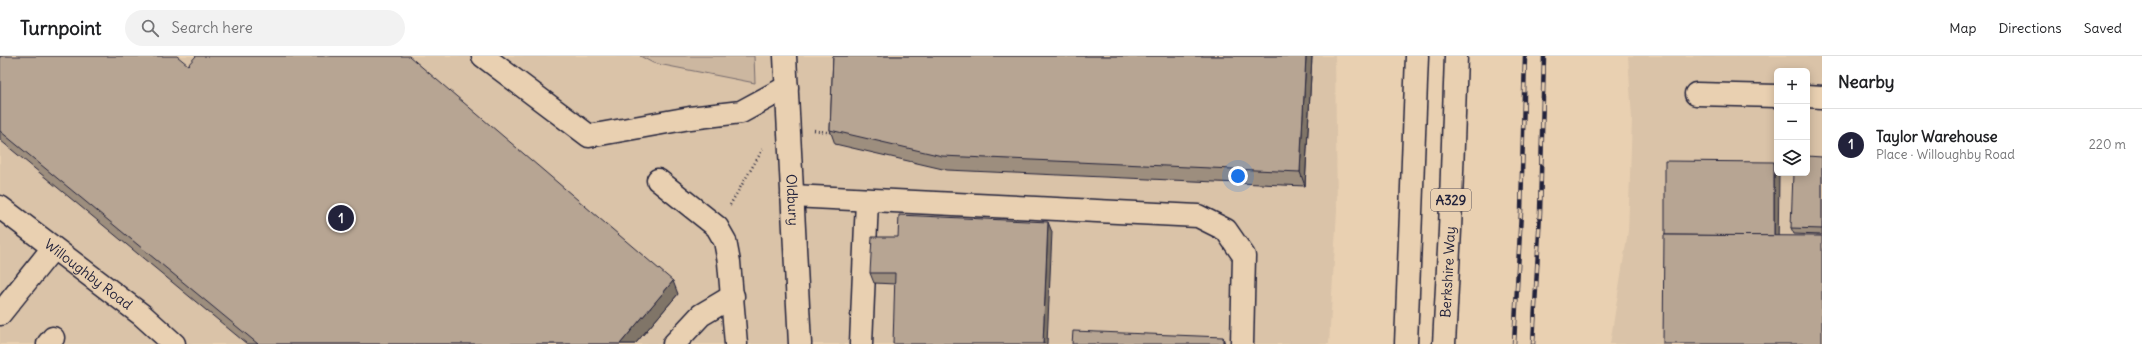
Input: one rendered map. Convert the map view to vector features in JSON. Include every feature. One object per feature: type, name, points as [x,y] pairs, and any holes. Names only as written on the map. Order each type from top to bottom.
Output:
[{"type":"main road","points":[[483,56],[589,136],[690,118],[741,112],[787,87]]},
{"type":"main road","name":"Oldbury","points":[[785,56],[800,344]]},
{"type":"main road","name":"A329","points":[[1406,344],[1417,56]]},
{"type":"main road","name":"Berkshire Way","points":[[1444,344],[1450,230],[1456,56]]},
{"type":"main road","points":[[1696,94],[1774,96]]},
{"type":"main road","points":[[1810,96],[1822,97]]},
{"type":"main road","points":[[658,180],[717,227],[724,241],[728,255],[733,296],[736,344]]},
{"type":"main road","points":[[792,196],[1198,216],[1226,230],[1244,256],[1242,344]]},
{"type":"main road","points":[[861,344],[867,200]]},
{"type":"main road","name":"Willoughby Road","points":[[0,207],[142,315],[174,344]]},
{"type":"main road","points":[[0,314],[54,248]]},
{"type":"main road","points":[[674,344],[701,315],[733,296]]},
{"type":"path","points":[[813,130],[835,134]]},
{"type":"path","points":[[717,227],[765,147]]},
{"type":"shaded area","points":[[0,56],[1335,56],[1337,211],[1329,344],[0,344]]},
{"type":"shaded area","points":[[640,56],[754,56],[755,83],[653,63]]},
{"type":"shaded area","points":[[1628,56],[1822,56],[1822,344],[1610,344],[1628,231],[1632,119]]},
{"type":"building","points":[[0,56],[177,56],[188,65],[196,56],[409,56],[673,281],[620,344],[258,344],[0,131]]},
{"type":"building","points":[[833,56],[1306,56],[1300,172],[942,156],[830,130]]},
{"type":"building","points":[[1810,156],[1822,157],[1822,229],[1791,228],[1793,176],[1810,176]]},
{"type":"building","points":[[1665,161],[1774,162],[1774,236],[1665,235]]},
{"type":"building","points":[[899,215],[1048,222],[1043,344],[893,344],[895,273],[870,273],[872,237],[898,237]]},
{"type":"building","points":[[1664,235],[1822,236],[1822,344],[1663,344]]},
{"type":"building","points":[[1073,331],[1223,337],[1223,344],[1072,344]]},
{"type":"railway","points":[[1514,344],[1521,212],[1525,56]]},
{"type":"railway","points":[[1533,344],[1540,213],[1544,56]]},
{"type":"place","name":"Taylor Warehouse","points":[[341,218]]}]
